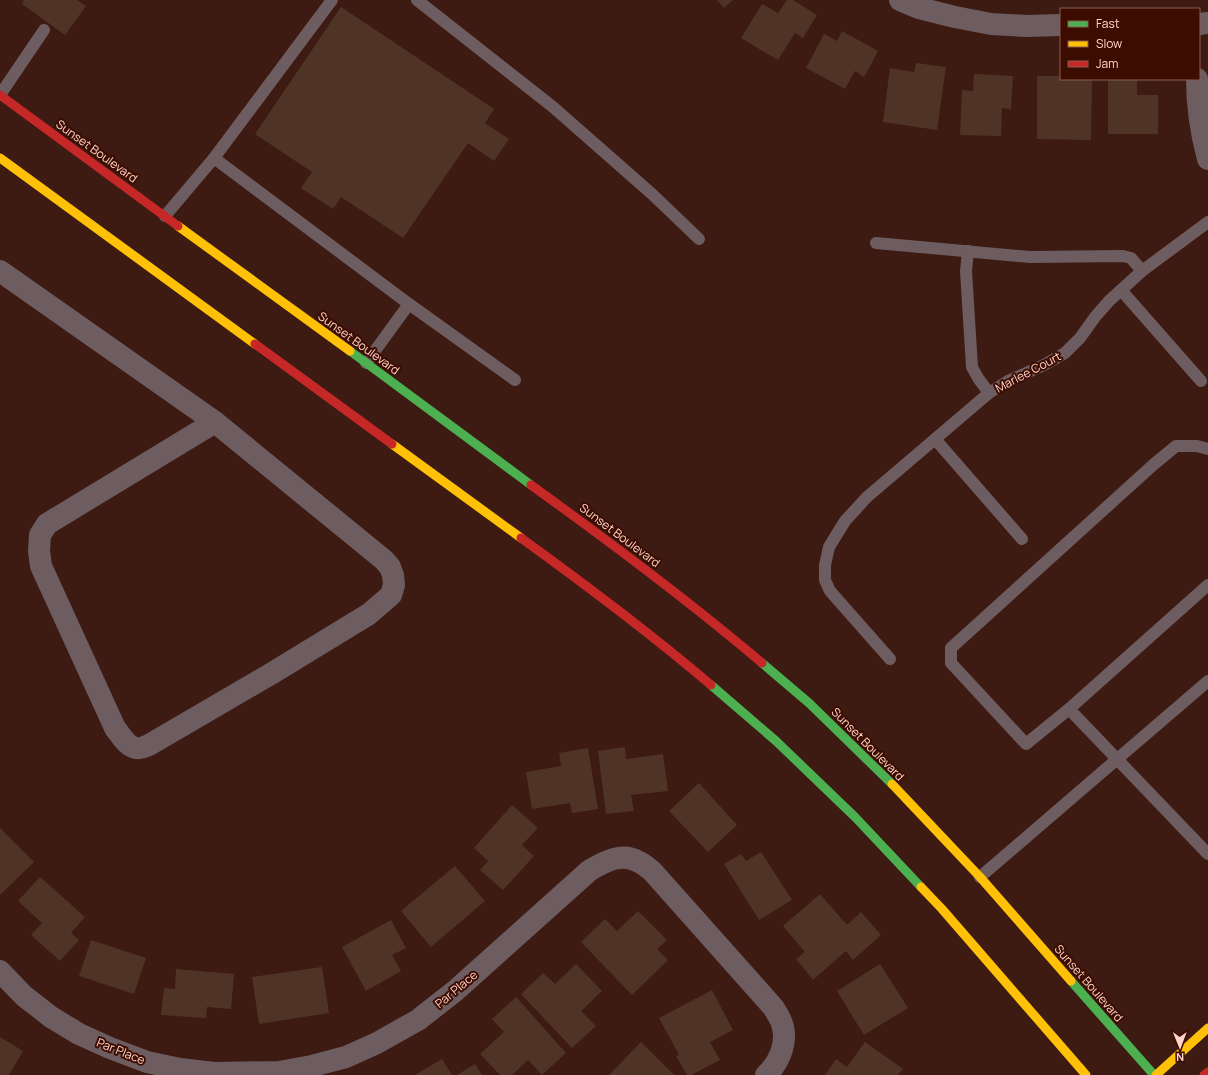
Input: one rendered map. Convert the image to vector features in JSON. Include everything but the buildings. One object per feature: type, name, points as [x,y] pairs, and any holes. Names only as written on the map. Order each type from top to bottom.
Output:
[{"type":"main road","name":"Sunset Boulevard","points":[[0,95],[620,549],[718,625],[809,703],[890,782],[980,877],[1155,1075]]},
{"type":"main road","points":[[0,158],[594,591],[685,663],[776,741],[855,817],[942,910],[1086,1075]]},
{"type":"main road","points":[[1155,1075],[1208,1028]]},
{"type":"main road","points":[[1204,1075],[1208,1072]]},
{"type":"street","points":[[900,0],[919,8],[955,18],[991,24],[1027,26],[1060,25]]},
{"type":"street","points":[[1197,80],[1199,114],[1203,141],[1208,159]]},
{"type":"street","points":[[0,270],[214,422],[384,560],[390,567],[393,575],[394,585],[391,595],[369,614],[274,672],[149,745],[138,748],[130,746],[115,728],[41,566],[40,535],[47,524],[214,422]]},
{"type":"street","name":"Par Place","points":[[0,971],[24,996],[56,1020],[79,1034],[110,1048],[145,1068],[249,1073],[279,1072],[312,1066],[346,1057],[377,1043],[418,1020],[454,991],[590,870],[606,861],[622,857],[639,861],[652,871],[774,1007],[782,1022],[784,1040],[779,1058],[766,1075]]},
{"type":"lane","points":[[165,216],[214,158],[332,0]]},
{"type":"lane","points":[[417,0],[553,107],[652,194],[699,239]]},
{"type":"lane","points":[[0,95],[44,30]]},
{"type":"lane","points":[[214,158],[409,304],[515,380]]},
{"type":"lane","name":"Marlee Court","points":[[890,659],[830,591],[825,580],[825,565],[829,547],[846,521],[867,497],[989,393],[1008,381],[1044,365],[1065,353],[1080,338],[1109,301],[1121,290],[1142,271],[1208,222]]},
{"type":"lane","points":[[876,243],[1030,257],[1123,256],[1132,258],[1142,271]]},
{"type":"lane","points":[[968,251],[966,271],[972,367],[989,393]]},
{"type":"lane","points":[[1121,290],[1201,381]]},
{"type":"lane","points":[[366,363],[409,304]]},
{"type":"lane","points":[[935,439],[1022,539]]},
{"type":"lane","points":[[1208,449],[1197,446],[1176,446],[1153,465],[951,648],[951,663],[1026,744],[1069,709],[1208,585]]},
{"type":"lane","points":[[980,877],[1208,681]]},
{"type":"lane","points":[[1069,709],[1208,854]]},
{"type":"traffic: fast","points":[[350,351],[531,485]]},
{"type":"traffic: fast","points":[[762,663],[809,703],[892,784]]},
{"type":"traffic: fast","points":[[711,685],[776,741],[855,817],[921,887]]},
{"type":"traffic: fast","points":[[1071,981],[1154,1075]]},
{"type":"traffic: slow","points":[[0,158],[255,344]]},
{"type":"traffic: slow","points":[[178,226],[350,351]]},
{"type":"traffic: slow","points":[[392,444],[521,538]]},
{"type":"traffic: slow","points":[[892,784],[980,877],[1071,981]]},
{"type":"traffic: slow","points":[[921,887],[942,909],[1086,1075]]},
{"type":"traffic: slow","points":[[1156,1075],[1208,1028]]},
{"type":"traffic: jam","points":[[0,95],[178,226]]},
{"type":"traffic: jam","points":[[255,344],[392,444]]},
{"type":"traffic: jam","points":[[531,485],[648,572],[762,663]]},
{"type":"traffic: jam","points":[[521,538],[618,610],[711,685]]},
{"type":"traffic: jam","points":[[1204,1075],[1208,1072]]}]
